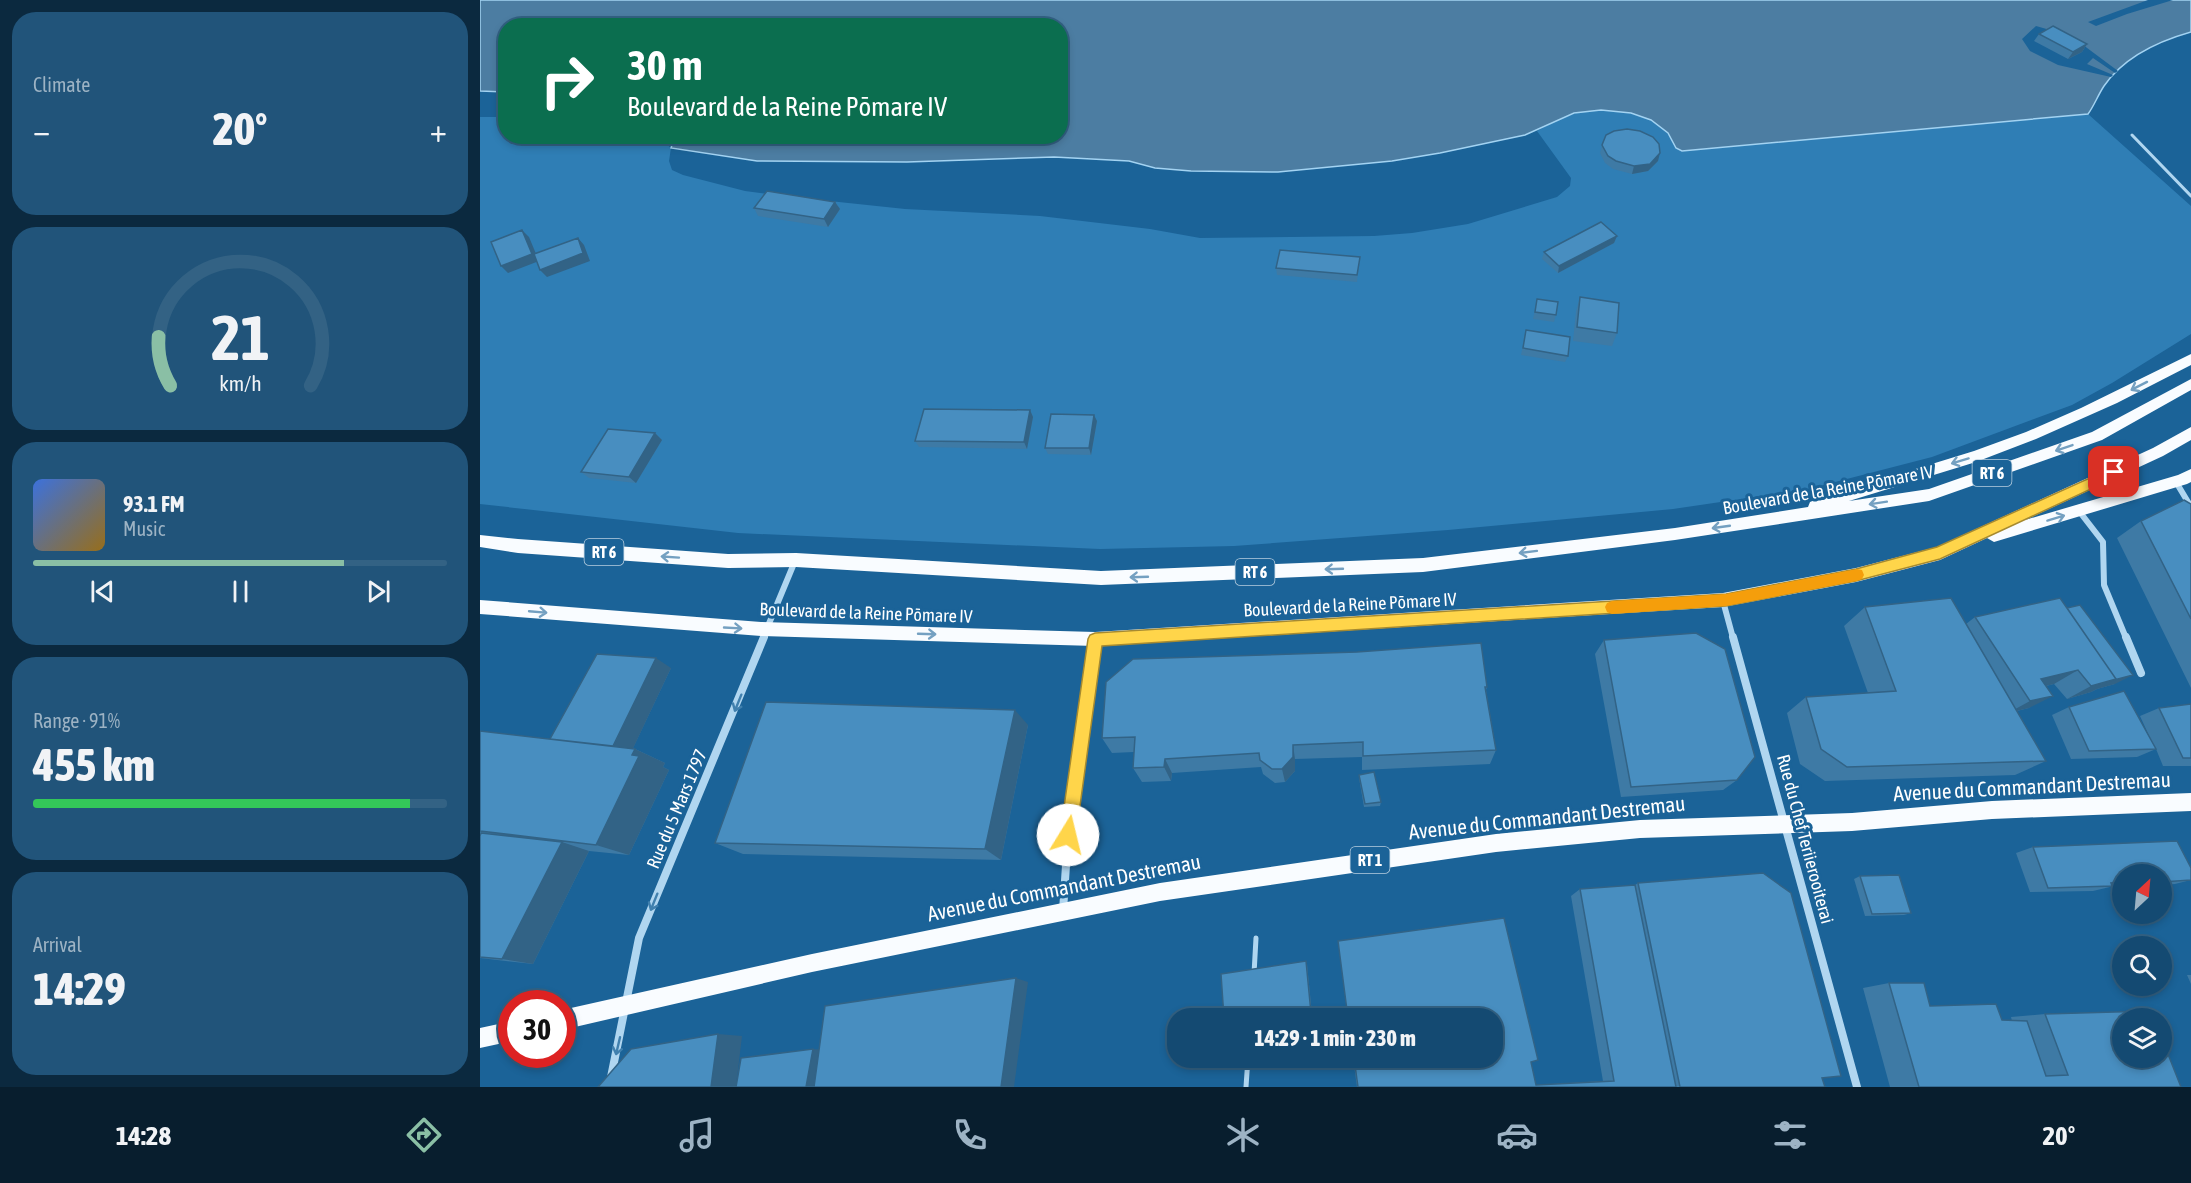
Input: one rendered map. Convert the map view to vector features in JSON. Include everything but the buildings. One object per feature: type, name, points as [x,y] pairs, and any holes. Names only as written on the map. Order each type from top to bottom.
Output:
[{"type":"main road","points":[[1779,519],[1868,488],[2018,441],[2094,408],[2191,359]]},
{"type":"main road","name":"Boulevard de la Reine Pōmare IV","points":[[480,541],[518,546],[728,561],[796,561],[1101,578],[1399,566],[1675,534],[1929,495],[2097,436],[2191,384]]},
{"type":"main road","name":"Boulevard de la Reine Pōmare IV","points":[[480,607],[768,630],[1095,639],[1723,600],[1856,575],[1940,553],[2158,452],[2191,433]]},
{"type":"main road","points":[[1940,553],[2176,482],[2191,475]]},
{"type":"main road","name":"Avenue du Commandant Destremau","points":[[576,1017],[823,961],[1160,892],[1253,881],[1496,843],[1640,829],[1852,822],[1992,810],[2191,802]]},
{"type":"main road","points":[[480,1038],[498,1034]]},
{"type":"street","points":[[2176,482],[2191,507]]},
{"type":"street","points":[[2079,511],[2103,543],[2104,585],[2141,673]]},
{"type":"street","name":"Rue du 5 Mars 1797","points":[[609,1087],[639,938],[796,561]]},
{"type":"street","name":"Rue du Chef Teriierooiterai","points":[[1723,600],[1857,1087]]},
{"type":"street","points":[[1063,911],[1068,835],[1095,639]]},
{"type":"lane","points":[[2132,135],[2191,196]]},
{"type":"lane","points":[[1253,984],[1256,938]]},
{"type":"lane","points":[[1246,1087],[1247,1068]]},
{"type":"shaded area","points":[[480,0],[2191,0],[2191,32],[2155,45],[2132,59],[2104,86],[2088,114],[1682,151],[1676,148],[1668,133],[1651,120],[1631,113],[1601,110],[1574,113],[1525,135],[1440,153],[1392,161],[1278,172],[1191,171],[1155,168],[1129,161],[1054,157],[907,162],[757,161],[671,148],[672,144],[1068,144],[1068,18],[498,18],[498,92],[480,91]]},
{"type":"shaded area","points":[[1585,110],[1617,110],[1638,114],[1657,123],[1682,151],[2088,114],[2191,206],[2191,334],[2072,405],[1932,457],[1808,489],[1673,509],[1448,530],[1234,546],[1100,549],[738,533],[480,504],[480,117],[498,117],[498,144],[666,144],[671,148],[669,161],[672,170],[745,191],[905,209],[1040,216],[1150,229],[1200,238],[1374,236],[1412,233],[1468,224],[1557,197],[1570,186],[1571,178],[1537,131],[1559,119]]},
{"type":"pier","points":[[2148,0],[2173,0],[2096,26],[2088,22]]},
{"type":"pier","points":[[2036,26],[2071,36],[2118,71],[2115,73],[2093,58],[2087,64],[2113,75],[2111,77],[2058,65],[2030,51],[2022,39]]},
{"type":"slow traffic","points":[[1612,607],[1726,600],[1857,575]]},
{"type":"route","points":[[1068,835],[1095,639],[1726,600],[1856,575],[1940,553],[2114,472]]}]
